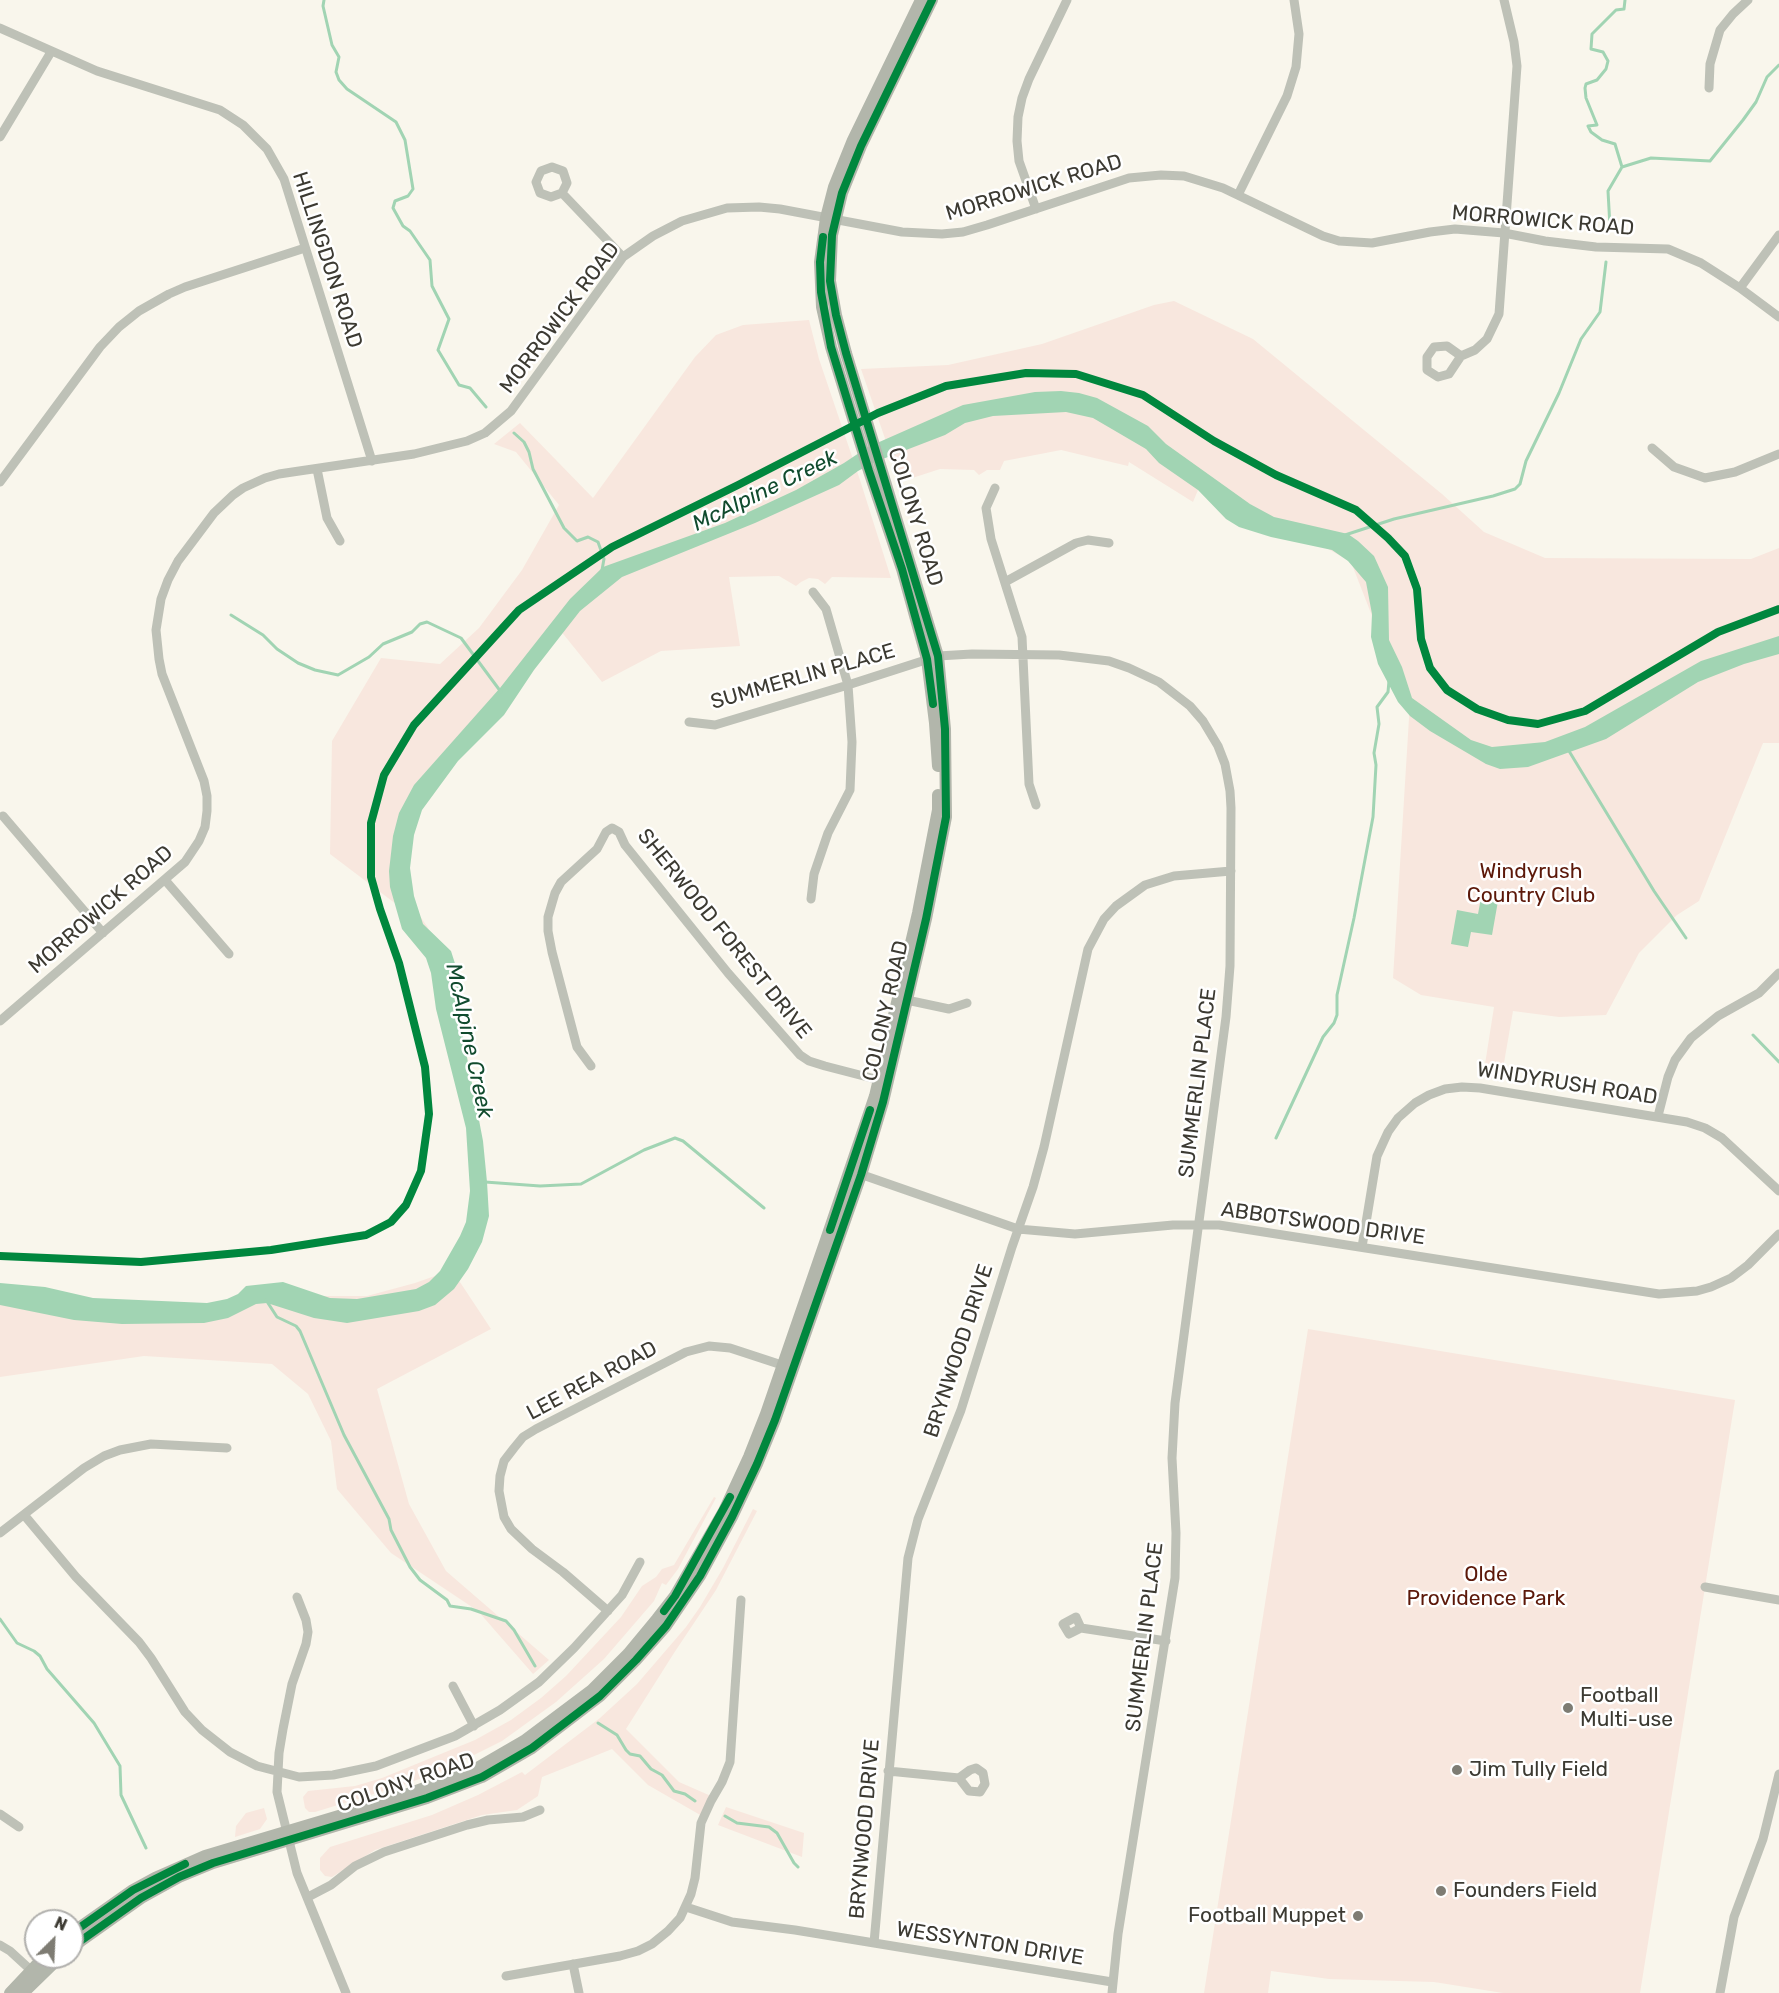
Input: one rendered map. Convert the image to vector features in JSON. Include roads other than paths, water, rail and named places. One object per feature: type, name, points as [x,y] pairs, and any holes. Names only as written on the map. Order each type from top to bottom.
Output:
[{"type":"main road","name":"COLONY ROAD","points":[[84,1924],[155,1878],[205,1856],[427,1798],[482,1777],[532,1748],[600,1696],[636,1660],[683,1602],[709,1548],[757,1464],[855,1173],[882,1081],[902,999],[926,919],[946,816],[945,729],[932,657],[888,509],[846,353],[826,292],[831,259],[834,187],[853,140],[921,0]]},
{"type":"main road","name":"COLONY ROAD","points":[[831,220],[861,146],[933,0]]},
{"type":"main road","name":"COLONY ROAD","points":[[84,1938],[141,1898],[179,1877],[287,1836]]},
{"type":"main road","points":[[23,1993],[37,1969]]},
{"type":"main road","points":[[10,1993],[41,1969]]},
{"type":"street","points":[[1036,208],[1019,160],[1018,117],[1029,79],[1067,0]]},
{"type":"street","points":[[1238,195],[1287,96],[1296,67],[1299,34],[1294,0]]},
{"type":"street","points":[[1461,356],[1475,350],[1486,339],[1499,314],[1517,66],[1515,42],[1504,0]]},
{"type":"street","points":[[1709,88],[1710,64],[1720,30],[1732,14],[1748,0]]},
{"type":"street","name":"HILLINGDON ROAD","points":[[0,28],[97,71],[220,110],[243,125],[267,149],[284,179],[372,461]]},
{"type":"street","points":[[0,137],[51,52]]},
{"type":"street","name":"MORROWICK ROAD","points":[[0,1022],[165,880],[192,853],[205,827],[207,796],[204,781],[162,674],[156,630],[158,613],[168,580],[178,561],[214,513],[233,495],[265,478],[414,454],[476,437],[496,426],[511,411],[623,257],[667,228],[728,208],[759,207],[902,232],[942,234],[979,228],[1118,180],[1150,175],[1195,179],[1238,195],[1323,236],[1340,241],[1372,243],[1430,232],[1455,230],[1504,232],[1545,241],[1596,247],[1668,249],[1701,263],[1779,317]]},
{"type":"street","points":[[562,193],[623,257]]},
{"type":"street","points":[[1740,288],[1779,236]]},
{"type":"street","points":[[0,482],[94,354],[119,327],[140,311],[185,287],[305,248]]},
{"type":"street","points":[[1652,448],[1674,467],[1706,478],[1735,472],[1779,454]]},
{"type":"street","points":[[317,469],[327,519],[340,542]]},
{"type":"street","points":[[995,488],[986,508],[991,539],[1022,637],[1029,784],[1036,805]]},
{"type":"street","points":[[1005,582],[1076,543],[1088,540],[1109,543]]},
{"type":"street","points":[[811,899],[814,874],[828,833],[850,790],[852,742],[848,685],[826,609],[813,592]]},
{"type":"street","name":"SUMMERLIN PLACE","points":[[689,722],[715,725],[932,657],[972,654],[1059,655],[1109,661],[1159,682],[1190,706],[1214,738],[1227,770],[1231,808],[1230,966],[1226,1017],[1173,1421],[1175,1578],[1112,1993]]},
{"type":"street","points":[[3,816],[103,933]]},
{"type":"street","name":"SHERWOOD FOREST DRIVE","points":[[591,1066],[577,1047],[552,952],[548,917],[561,882],[597,849],[606,832],[612,828],[619,832],[625,845],[728,973],[800,1055],[809,1061],[882,1081]]},
{"type":"street","name":"BRYNWOOD DRIVE","points":[[874,1943],[905,1575],[912,1538],[961,1410],[1033,1187],[1044,1148],[1086,957],[1095,933],[1116,906],[1145,885],[1174,876],[1231,871]]},
{"type":"street","points":[[165,880],[229,954]]},
{"type":"street","points":[[1658,1116],[1668,1077],[1680,1053],[1691,1038],[1718,1016],[1759,993],[1779,973]]},
{"type":"street","points":[[902,999],[949,1009],[968,1003]]},
{"type":"street","name":"WINDYRUSH ROAD","points":[[1362,1247],[1375,1168],[1384,1139],[1398,1118],[1415,1103],[1445,1089],[1471,1087],[1687,1122],[1714,1133],[1779,1191]]},
{"type":"street","name":"ABBOTSWOOD DRIVE","points":[[855,1173],[1018,1229],[1075,1234],[1199,1224],[1220,1225],[1659,1294],[1678,1294],[1712,1287],[1731,1278],[1748,1265],[1779,1234]]},
{"type":"street","name":"LEE REA ROAD","points":[[608,1611],[511,1529],[504,1517],[499,1491],[504,1461],[523,1437],[536,1429],[686,1352],[709,1346],[730,1348],[788,1367]]},
{"type":"street","points":[[0,1533],[25,1516],[84,1468],[120,1450],[151,1444],[227,1448]]},
{"type":"street","points":[[25,1516],[76,1577],[139,1642],[185,1712],[202,1730],[239,1758],[277,1773],[299,1777],[354,1772],[376,1766],[455,1736],[519,1698],[539,1682],[608,1611],[622,1595],[640,1562]]},
{"type":"street","points":[[1705,1587],[1779,1600]]},
{"type":"street","points":[[297,1597],[308,1632],[292,1684],[282,1737],[277,1773],[279,1805],[297,1872],[346,1993]]},
{"type":"street","points":[[506,1976],[638,1951],[669,1931],[680,1918],[695,1878],[701,1823],[722,1782],[729,1762],[741,1600]]},
{"type":"street","points":[[1081,1628],[1166,1641]]},
{"type":"street","points":[[453,1686],[474,1726]]},
{"type":"street","points":[[888,1771],[959,1778]]},
{"type":"street","points":[[1720,1993],[1734,1917],[1763,1839],[1779,1774]]},
{"type":"street","points":[[308,1897],[331,1885],[355,1866],[384,1852],[467,1825],[489,1820],[523,1817],[540,1810]]},
{"type":"street","points":[[0,1814],[19,1827]]},
{"type":"street","name":"WESSYNTON DRIVE","points":[[686,1907],[732,1922],[1112,1982]]},
{"type":"street","points":[[0,1945],[35,1973]]},
{"type":"street","points":[[573,1964],[579,1993]]},
{"type":"waterway","points":[[324,0],[323,6],[332,45],[339,57],[336,72],[339,80],[347,89],[396,122],[405,140],[413,189],[408,196],[395,201],[393,208],[403,226],[410,231],[430,260],[432,286],[449,319],[438,350],[459,385],[470,388],[486,407]]},
{"type":"waterway","points":[[1622,167],[1615,144],[1602,140],[1591,132],[1588,126],[1597,125],[1586,98],[1585,88],[1586,84],[1597,80],[1606,69],[1608,61],[1603,52],[1591,49],[1592,34],[1616,10],[1624,9],[1625,0]]},
{"type":"waterway","points":[[1610,227],[1608,191],[1622,167],[1651,158],[1710,161],[1756,102],[1767,77],[1779,65]]},
{"type":"waterway","points":[[1345,535],[1394,519],[1493,496],[1515,489],[1520,484],[1526,461],[1559,393],[1581,339],[1600,312],[1606,262]]},
{"type":"waterway","points":[[514,433],[524,442],[533,469],[564,528],[577,541],[588,537],[598,542],[604,559],[602,570]]},
{"type":"waterway","points":[[231,615],[263,635],[277,649],[298,663],[315,670],[338,675],[369,657],[383,644],[412,632],[420,624],[427,622],[461,638],[501,692]]},
{"type":"waterway","points":[[1276,1138],[1323,1037],[1337,1015],[1337,995],[1373,817],[1376,765],[1374,753],[1379,724],[1377,707],[1388,692],[1389,681]]},
{"type":"waterway","points":[[1569,751],[1654,891],[1686,938]]},
{"type":"waterway","points":[[1753,1035],[1779,1062]]},
{"type":"waterway","points":[[485,1182],[540,1186],[581,1184],[644,1150],[675,1138],[683,1141],[764,1208]]},
{"type":"waterway","points":[[266,1300],[277,1317],[296,1326],[300,1331],[344,1435],[389,1519],[391,1530],[410,1567],[420,1580],[447,1600],[450,1606],[471,1609],[506,1621],[514,1630],[535,1666]]},
{"type":"waterway","points":[[0,1619],[17,1643],[40,1656],[47,1669],[94,1723],[120,1766],[121,1795],[146,1848]]},
{"type":"waterway","points":[[598,1723],[617,1735],[630,1754],[640,1756],[651,1769],[662,1775],[674,1791],[685,1794],[695,1801]]},
{"type":"waterway","points":[[725,1816],[737,1823],[769,1827],[777,1833],[798,1867]]},
{"type":"place","name":"Football Multi-use","points":[[1568,1708]]},
{"type":"place","name":"Jim Tully Field","points":[[1457,1770]]},
{"type":"place","name":"Founders Field","points":[[1441,1891]]},
{"type":"place","name":"Football Muppet","points":[[1358,1916]]},
{"type":"water label","name":"McAlpine Creek","points":[[765,491]]},
{"type":"water label","name":"McAlpine Creek","points":[[469,1041]]},
{"type":"park label","name":"Windyrush Country Club","points":[[1531,884]]},
{"type":"park label","name":"Olde Providence Park","points":[[1486,1587]]}]
